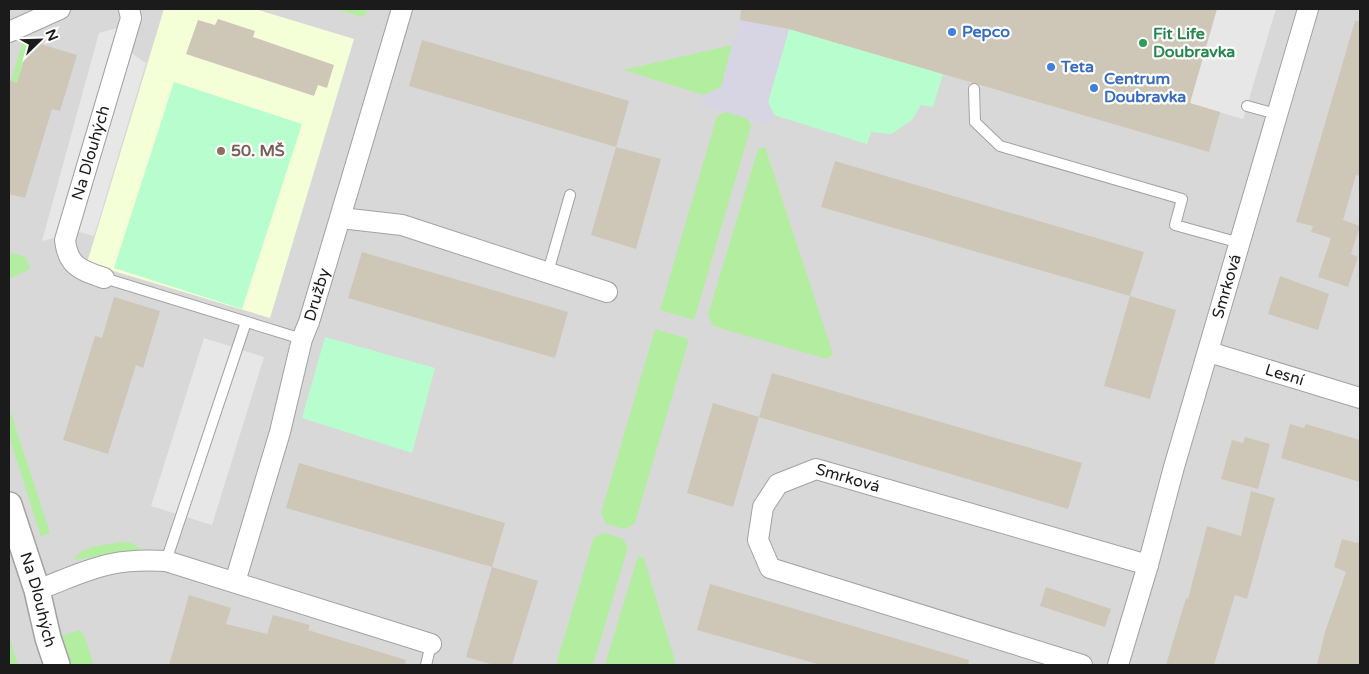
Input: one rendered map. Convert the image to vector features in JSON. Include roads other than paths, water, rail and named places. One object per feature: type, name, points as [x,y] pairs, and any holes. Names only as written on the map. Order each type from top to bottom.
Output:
[{"type":"street","points":[[9,32],[60,9]]},
{"type":"street","name":"Na Dlouhých","points":[[104,278],[81,270],[67,254],[65,240],[131,18],[129,9]]},
{"type":"street","name":"Družby","points":[[235,582],[280,432],[302,339],[341,218],[402,9]]},
{"type":"street","name":"Smrková","points":[[1118,665],[1276,114],[1308,9]]},
{"type":"street","points":[[341,218],[402,225],[606,292]]},
{"type":"street","name":"Lesní","points":[[1209,352],[1360,398]]},
{"type":"street","name":"Smrková","points":[[1082,665],[770,568],[758,540],[763,507],[778,484],[816,469],[1148,565]]},
{"type":"street","name":"Na Dlouhých","points":[[9,505],[38,590],[48,638],[57,665]]},
{"type":"street","points":[[38,590],[93,569],[112,564],[136,560],[166,561],[431,644]]},
{"type":"lane","points":[[974,89],[975,122],[1000,146],[1182,199],[1174,225],[1240,243]]},
{"type":"lane","points":[[1247,106],[1276,114]]},
{"type":"lane","points":[[548,272],[570,195]]},
{"type":"lane","points":[[104,278],[302,339]]},
{"type":"lane","points":[[166,561],[246,322]]},
{"type":"lane","points":[[426,665],[431,644]]},
{"type":"place","name":"Pepco","points":[[952,32]]},
{"type":"place","name":"Fit Life Doubravka","points":[[1143,43]]},
{"type":"place","name":"Teta","points":[[1051,67]]},
{"type":"place","name":"Centrum Doubravka","points":[[1094,88]]},
{"type":"place","name":"50. MŠ","points":[[221,151]]}]
